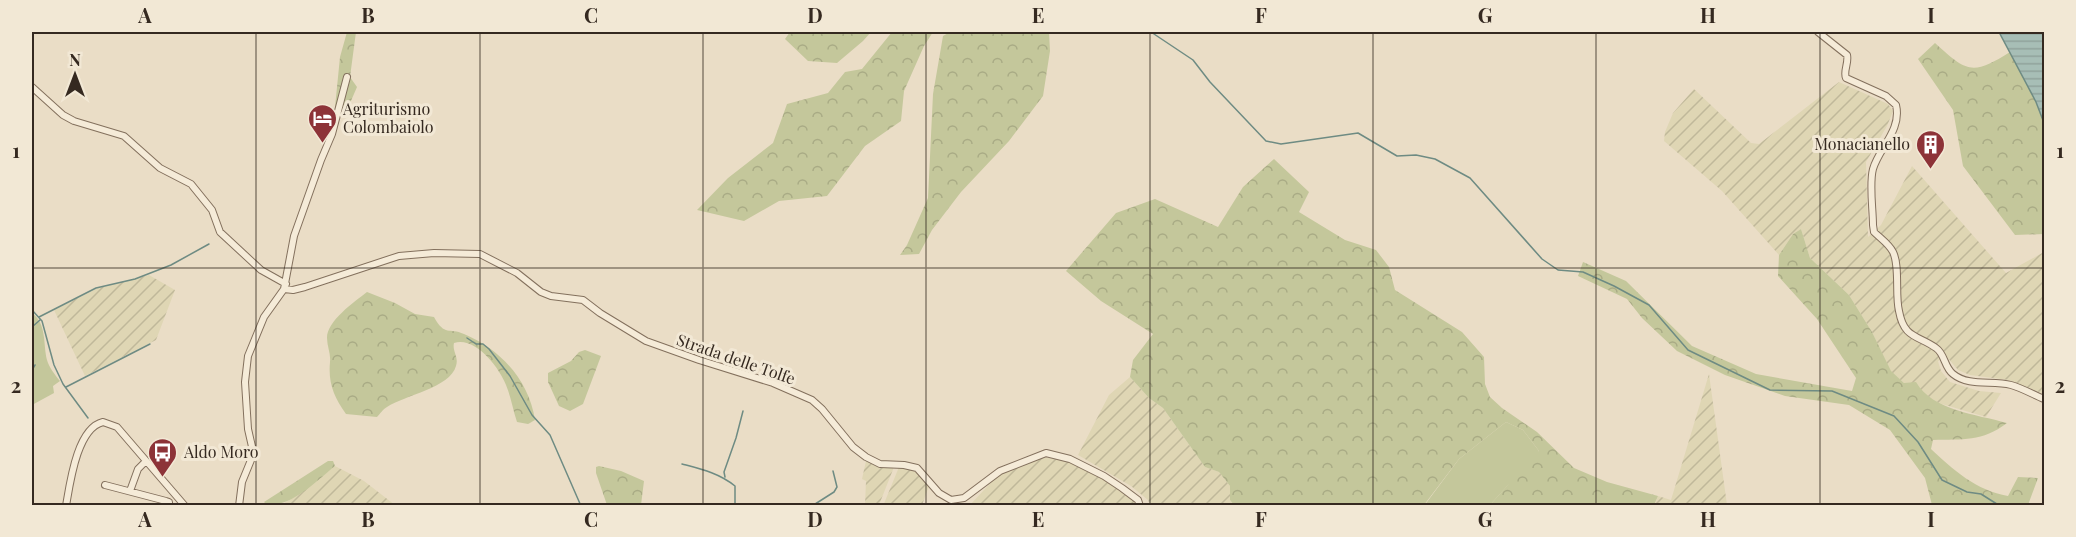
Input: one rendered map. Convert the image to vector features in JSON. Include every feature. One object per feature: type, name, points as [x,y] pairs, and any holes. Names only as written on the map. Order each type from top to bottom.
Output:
[{"type":"street","points":[[1818,32],[1847,55],[1846,78],[1886,96],[1896,105],[1897,115],[1893,130],[1873,167],[1873,225],[1874,232],[1895,256],[1899,314],[1907,331],[1916,339],[1940,351],[1951,373],[1961,379],[1971,382],[2008,384],[2044,399]]},
{"type":"street","points":[[239,506],[242,482],[253,451],[245,382],[248,356],[264,317],[285,286],[294,236],[332,134],[347,77]]},
{"type":"street","points":[[32,87],[63,115],[80,123],[124,136],[160,168],[190,184],[212,210],[220,232],[261,270],[285,286]]},
{"type":"street","name":"Strada delle Tolfe","points":[[285,286],[293,290],[305,287],[399,256],[434,253],[480,254],[517,273],[541,292],[551,296],[583,300],[646,341],[767,381],[807,398],[819,406],[853,447],[866,457],[880,464],[917,468],[939,493],[951,500],[964,498],[1000,471],[1046,453],[1070,459],[1104,476],[1138,501],[1140,506]]},
{"type":"street","points":[[66,506],[73,472],[88,431],[96,424],[106,422],[116,426],[185,506]]},
{"type":"street","points":[[130,491],[138,469],[146,462]]},
{"type":"street","points":[[105,485],[167,501],[169,506]]},
{"type":"shaded area","points":[[1839,82],[1888,104],[1893,111],[1866,162],[1868,237],[1881,225],[1912,166],[2006,273],[2044,252],[2044,394],[2008,380],[1970,375],[1958,370],[1947,357],[1938,361],[1941,371],[1950,382],[1979,391],[2001,393],[1986,417],[1935,402],[1904,383],[1891,372],[1872,332],[1849,295],[1810,258],[1801,229],[1793,234],[1779,255],[1722,191],[1664,141],[1665,132],[1673,113],[1694,89],[1751,143],[1759,144]]},
{"type":"shaded area","points":[[149,275],[175,290],[156,340],[85,376],[54,310],[98,288]]},
{"type":"shaded area","points":[[1709,374],[1727,505],[1654,506],[1658,496],[1671,500]]},
{"type":"shaded area","points":[[1130,377],[1149,398],[1163,408],[1205,467],[1219,472],[1230,486],[1230,500],[1234,505],[1150,505],[1148,500],[1131,486],[1078,455],[1109,395]]},
{"type":"shaded area","points":[[1043,457],[1071,462],[1105,478],[1136,502],[1137,506],[969,506],[997,476]]},
{"type":"shaded area","points":[[866,461],[876,465],[894,467],[879,505],[865,505],[866,481],[862,479]]},
{"type":"shaded area","points":[[335,466],[364,481],[395,505],[279,506],[298,495]]},
{"type":"shaded area","points":[[899,467],[916,469],[929,486],[922,505],[883,506]]},
{"type":"green space","points":[[347,32],[356,32],[350,77],[357,87],[344,117],[335,107],[340,57]]},
{"type":"green space","points":[[790,32],[871,32],[837,63],[808,61],[785,39]]},
{"type":"green space","points":[[892,32],[933,32],[924,46],[904,91],[901,121],[865,146],[827,196],[779,201],[744,221],[697,210],[728,178],[773,143],[787,104],[828,93],[845,72],[862,69]]},
{"type":"green space","points":[[950,32],[1049,32],[1050,51],[1043,96],[1009,141],[961,192],[932,230],[919,254],[900,255],[907,245],[928,198],[933,94],[943,36]]},
{"type":"green space","points":[[1935,43],[1955,60],[1970,67],[1987,65],[2010,52],[2036,102],[2044,123],[2044,234],[2015,235],[1963,166],[1953,110],[1918,59]]},
{"type":"green space","points":[[1274,159],[1309,192],[1299,212],[1345,240],[1376,250],[1389,267],[1395,290],[1462,332],[1484,357],[1485,384],[1490,397],[1502,408],[1537,432],[1574,468],[1607,482],[1658,496],[1654,505],[1490,505],[1507,486],[1527,457],[1539,451],[1523,430],[1506,422],[1459,459],[1424,505],[1234,505],[1230,500],[1230,486],[1219,472],[1205,467],[1163,408],[1149,398],[1130,377],[1133,360],[1153,334],[1101,301],[1066,271],[1116,213],[1155,199],[1218,227],[1243,187]]},
{"type":"green space","points":[[1801,229],[1810,258],[1849,295],[1872,332],[1891,371],[1904,383],[1916,382],[1924,392],[1944,405],[2007,423],[1981,436],[1933,440],[1931,449],[1966,478],[1986,489],[2008,496],[2018,477],[2038,478],[2028,505],[1932,505],[1925,478],[1890,430],[1849,405],[1785,396],[1725,375],[1677,351],[1642,318],[1627,299],[1578,276],[1583,262],[1626,281],[1692,346],[1756,374],[1852,391],[1856,378],[1817,319],[1778,276],[1779,255],[1793,234]]},
{"type":"green space","points":[[367,292],[415,314],[434,317],[444,329],[459,332],[477,340],[501,357],[519,379],[532,405],[535,420],[528,424],[517,422],[508,390],[498,370],[478,348],[462,342],[454,343],[456,366],[445,380],[395,403],[377,417],[346,414],[335,396],[331,383],[328,332],[336,319]]},
{"type":"green space","points":[[32,313],[42,328],[48,363],[60,381],[53,386],[54,393],[32,405]]},
{"type":"green space","points":[[585,350],[601,356],[583,404],[570,411],[559,406],[548,382],[548,373],[571,361],[579,352]]},
{"type":"green space","points":[[1506,422],[1523,430],[1539,451],[1490,505],[1424,506],[1459,459]]},
{"type":"green space","points":[[328,461],[333,461],[335,466],[303,492],[286,502],[267,505],[264,502]]},
{"type":"green space","points":[[596,467],[621,471],[644,481],[641,505],[607,505],[596,473]]},
{"type":"water","points":[[1999,32],[2044,32],[2044,123],[2036,102]]},
{"type":"waterway","points":[[1151,32],[1193,60],[1210,82],[1266,141],[1281,144],[1358,133],[1397,156],[1416,155],[1435,159],[1470,178],[1542,259],[1558,270],[1583,272],[1649,305],[1688,350],[1770,390],[1832,391],[1894,416],[1918,442],[1942,480],[1967,492],[1981,494],[2000,506]]},
{"type":"waterway","points":[[39,317],[96,288],[135,279],[171,265],[209,244]]},
{"type":"waterway","points":[[32,310],[42,321],[54,365],[63,384],[88,418]]},
{"type":"waterway","points":[[32,327],[40,320]]},
{"type":"waterway","points":[[467,338],[489,349],[510,376],[532,415],[550,435],[581,506]]},
{"type":"waterway","points":[[66,387],[150,344]]},
{"type":"waterway","points":[[32,370],[35,365]]},
{"type":"waterway","points":[[725,477],[724,472],[743,411]]},
{"type":"waterway","points":[[682,464],[716,475],[735,486],[735,506]]},
{"type":"waterway","points":[[812,506],[834,492],[837,487],[833,471]]},
{"type":"place","name":"Agriturismo Colombaiolo","points":[[322,144]]},
{"type":"place","name":"Monacianello","points":[[1931,170]]},
{"type":"place","name":"Aldo Moro","points":[[163,478]]}]
